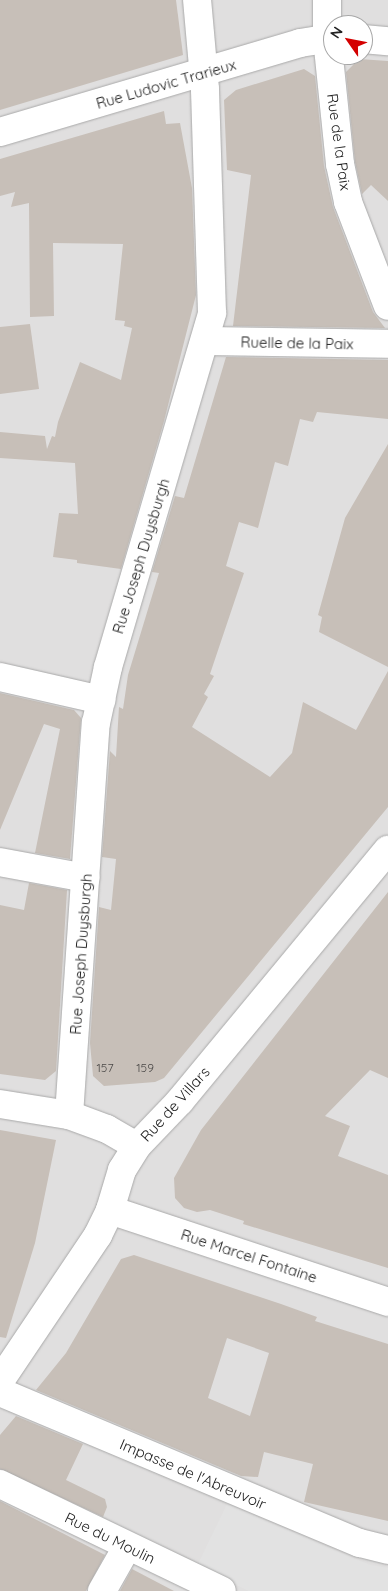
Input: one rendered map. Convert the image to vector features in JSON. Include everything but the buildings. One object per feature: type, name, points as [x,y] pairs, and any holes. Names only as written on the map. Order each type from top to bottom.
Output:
[{"type":"street","name":"Rue Joseph Duysburgh","points":[[69,1115],[94,742],[101,700],[205,341],[213,298],[204,74],[196,0]]},
{"type":"street","name":"Rue de la Paix","points":[[328,0],[329,15]]},
{"type":"street","name":"Rue Ludovic Trarieux","points":[[0,132],[204,74],[300,43],[323,39]]},
{"type":"street","points":[[373,40],[388,41]]},
{"type":"street","name":"Rue de la Paix","points":[[332,65],[340,164],[348,202],[388,306]]},
{"type":"street","name":"Ruelle de la Paix","points":[[205,341],[388,344]]},
{"type":"street","points":[[0,677],[101,700]]},
{"type":"street","name":"Rue de Villars","points":[[0,1381],[98,1235],[110,1210],[122,1170],[137,1146],[180,1101],[388,850]]},
{"type":"street","points":[[0,862],[86,878]]},
{"type":"street","points":[[0,1104],[69,1115],[107,1129],[137,1146]]},
{"type":"street","name":"Rue Marcel Fontaine","points":[[110,1210],[388,1302]]},
{"type":"street","name":"Impasse de l'Abreuvoir","points":[[0,1392],[360,1543],[388,1550]]},
{"type":"street","name":"Rue du Moulin","points":[[0,1484],[127,1548],[222,1591]]},
{"type":"street","points":[[102,1591],[127,1548]]},
{"type":"shaded area","points":[[0,0],[388,0],[388,1591],[0,1591]]},
{"type":"shaded area","points":[[227,1504],[370,1565],[388,1568],[388,1591],[249,1591],[197,1566]]}]
